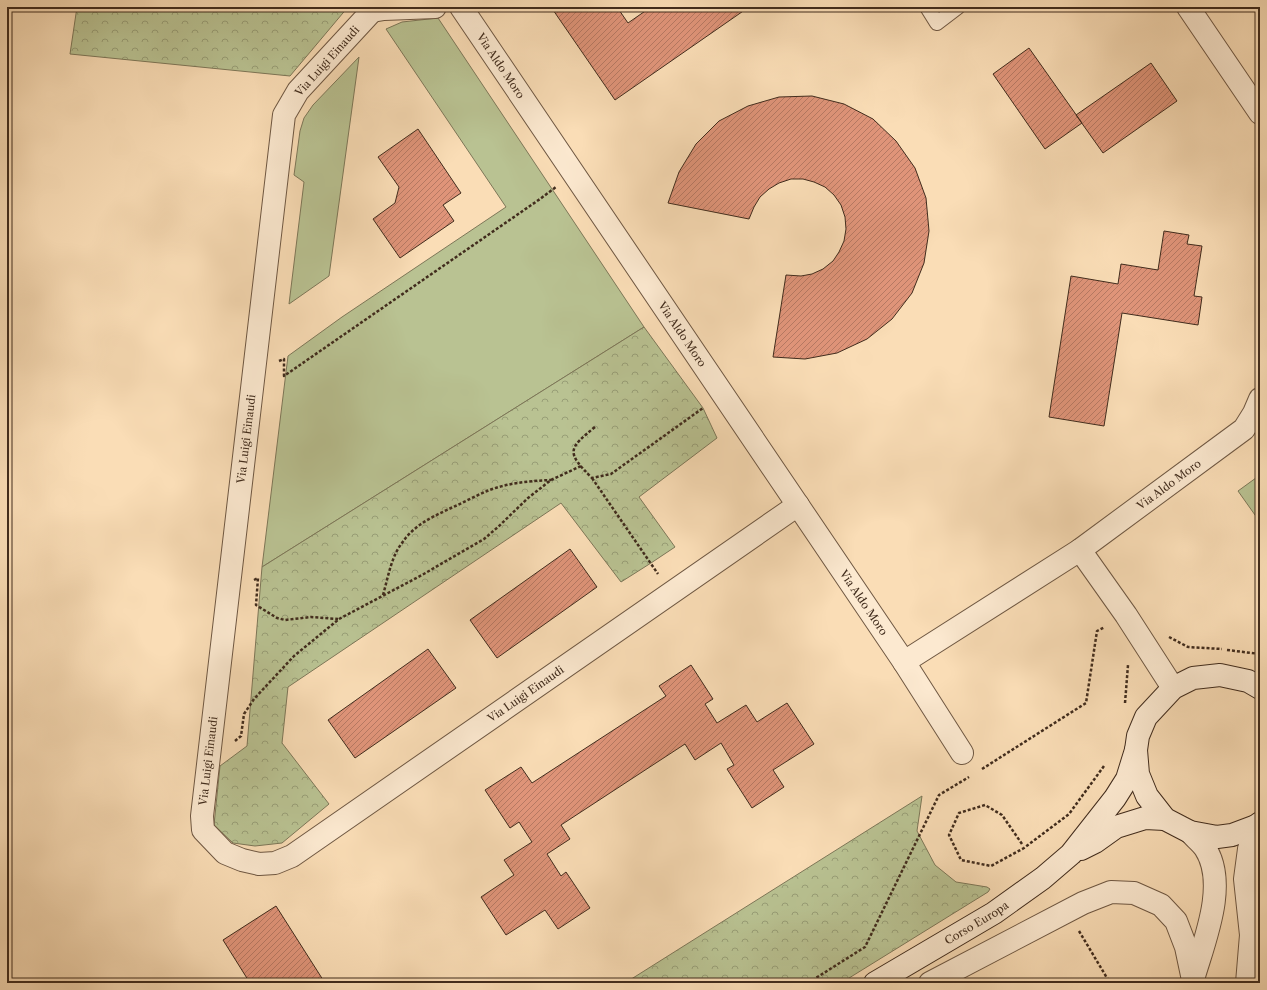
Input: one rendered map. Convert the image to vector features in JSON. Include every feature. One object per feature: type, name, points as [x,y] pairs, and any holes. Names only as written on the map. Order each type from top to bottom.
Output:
[{"type":"street","name":"Via Luigi Einaudi","points":[[435,7],[374,9],[298,91],[284,115],[208,760],[202,816],[203,830],[225,853],[242,860],[259,864],[274,863],[292,856],[798,505]]},
{"type":"street","name":"Via Aldo Moro","points":[[461,7],[904,662],[962,753]]},
{"type":"street","points":[[1188,7],[1260,113]]},
{"type":"street","points":[[1235,76],[1260,81]]},
{"type":"street","name":"Via Aldo Moro","points":[[904,662],[1080,550],[1244,429],[1254,413],[1260,399]]},
{"type":"street","points":[[1080,550],[1126,615],[1173,688]]},
{"type":"street","points":[[1256,683],[1220,675],[1193,678],[1173,688],[1146,717],[1138,736],[1136,750],[1138,774],[1146,796],[1165,819],[1190,832],[1217,837],[1232,835],[1258,825]]},
{"type":"street","name":"Corso Europa","points":[[875,983],[994,913],[1042,878],[1071,854],[1115,798],[1127,779],[1136,750]]},
{"type":"street","name":"Corso Europa","points":[[1071,854],[1095,842],[1116,827],[1145,818],[1165,819]]},
{"type":"street","points":[[1247,983],[1251,935],[1245,879],[1249,849],[1258,825]]},
{"type":"street","points":[[1190,832],[1205,847],[1215,876],[1215,901],[1193,982]]},
{"type":"street","points":[[930,983],[1083,903],[1111,892],[1134,893],[1161,905],[1176,921],[1186,947],[1193,982]]},
{"type":"lane","points":[[927,7],[937,23],[958,7]]},
{"type":"path","points":[[253,374],[284,359],[284,376],[540,199],[574,173]]},
{"type":"path","points":[[592,478],[611,474],[723,394]]},
{"type":"path","points":[[595,427],[573,448],[574,458],[592,478],[671,592]]},
{"type":"path","points":[[208,760],[241,736],[244,714],[254,699],[272,678],[294,656],[338,619],[422,575],[484,539],[528,498],[550,480],[581,466]]},
{"type":"path","points":[[383,595],[400,545],[407,536],[423,522],[488,491],[507,485],[550,480]]},
{"type":"path","points":[[228,591],[258,578],[256,605],[277,618],[285,620],[311,617],[338,619]]},
{"type":"path","points":[[981,770],[1086,703],[1097,631],[1126,615]]},
{"type":"path","points":[[1163,634],[1188,647],[1260,654]]},
{"type":"path","points":[[1124,708],[1128,665],[1126,658]]},
{"type":"path","points":[[1022,844],[1002,815],[985,805],[959,813],[949,835],[961,860],[991,866],[1024,848],[1069,814],[1105,766]]},
{"type":"path","points":[[808,983],[865,947],[939,795],[975,773]]},
{"type":"path","points":[[1078,931],[1110,983]]},
{"type":"green space","points":[[77,7],[348,7],[290,76],[70,54]]},
{"type":"green space","points":[[438,18],[644,327],[262,567],[288,356],[342,317],[506,207],[386,29],[402,22]]},
{"type":"green space","points":[[359,57],[329,276],[289,304],[304,182],[294,175],[300,131],[304,118],[313,105]]},
{"type":"green space","points":[[644,327],[703,408],[717,438],[639,497],[675,547],[621,582],[561,503],[288,687],[282,743],[329,804],[282,843],[255,846],[233,843],[214,825],[220,766],[247,746],[262,567]]},
{"type":"green space","points":[[1260,475],[1260,522],[1238,491]]},
{"type":"green space","points":[[922,796],[917,831],[935,865],[956,882],[987,887],[990,889],[988,892],[841,983],[625,983]]},
{"type":"building","points":[[551,7],[617,7],[628,23],[651,7],[749,7],[615,100]]},
{"type":"building","points":[[1029,48],[1082,123],[1045,149],[993,74]]},
{"type":"building","points":[[1151,63],[1177,101],[1103,153],[1076,115]]},
{"type":"building","points":[[812,96],[844,104],[873,119],[896,141],[915,168],[926,198],[929,231],[924,263],[912,293],[892,319],[867,339],[837,353],[805,359],[773,357],[786,275],[801,276],[812,274],[823,269],[833,261],[844,241],[846,229],[845,217],[841,205],[834,195],[825,187],[803,179],[791,179],[779,183],[769,189],[760,197],[749,219],[668,203],[679,172],[696,144],[719,121],[748,106],[779,97]]},
{"type":"building","points":[[418,129],[461,193],[443,205],[454,221],[400,258],[373,219],[395,203],[399,187],[378,157]]},
{"type":"building","points":[[1164,231],[1189,235],[1187,244],[1202,246],[1194,296],[1202,297],[1198,325],[1122,313],[1104,426],[1049,417],[1071,276],[1118,284],[1121,264],[1158,270]]},
{"type":"building","points":[[570,549],[597,587],[497,658],[470,620]]},
{"type":"building","points":[[428,649],[456,688],[355,758],[328,720]]},
{"type":"building","points":[[691,665],[713,699],[705,704],[717,723],[746,705],[757,722],[787,703],[814,744],[773,770],[784,787],[752,808],[727,769],[734,765],[721,743],[695,760],[685,744],[561,825],[570,839],[547,854],[561,876],[566,872],[590,908],[558,929],[545,910],[506,935],[481,897],[514,875],[504,860],[532,842],[519,822],[510,828],[485,790],[521,767],[532,783],[666,696],[659,686]]},
{"type":"building","points":[[276,906],[325,983],[250,983],[223,940]]}]
